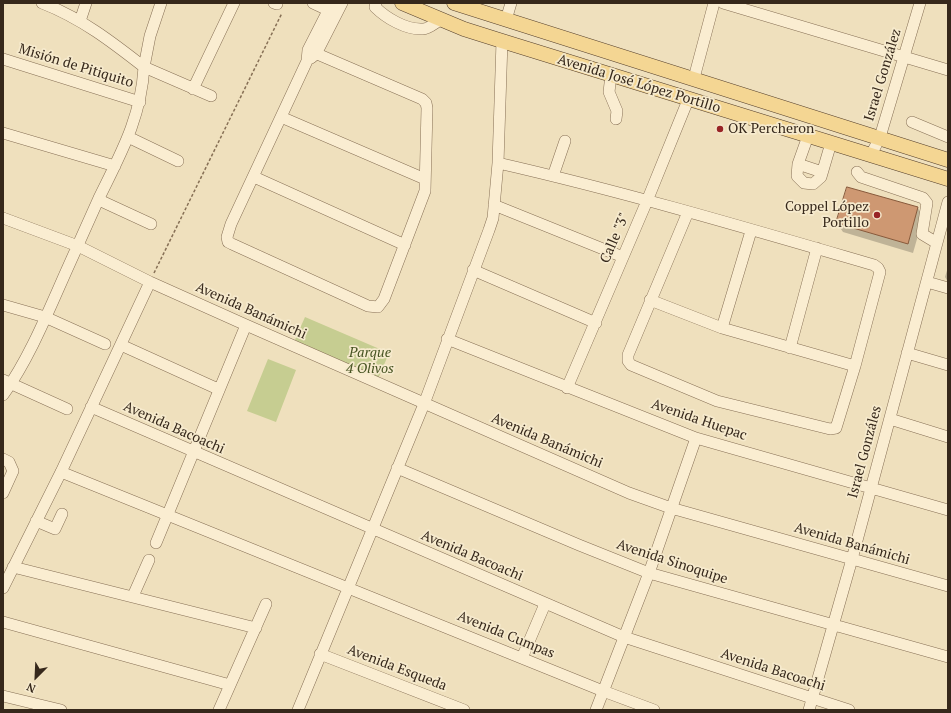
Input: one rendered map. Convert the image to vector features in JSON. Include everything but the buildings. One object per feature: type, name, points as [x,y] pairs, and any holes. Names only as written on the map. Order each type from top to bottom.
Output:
[{"type":"main road","name":"Avenida José López Portillo","points":[[402,3],[502,41],[688,100],[948,179]]},
{"type":"main road","name":"Avenida José López Portillo","points":[[454,3],[585,46],[694,78],[880,137],[948,160]]},
{"type":"main road","points":[[442,19],[483,30],[497,27],[506,20]]},
{"type":"main road","points":[[502,41],[509,32],[516,30],[559,42],[585,46]]},
{"type":"street","points":[[42,3],[80,21],[144,67],[211,96]]},
{"type":"street","points":[[80,21],[86,3]]},
{"type":"street","points":[[3,395],[8,382],[45,317],[128,137],[140,102],[144,67],[150,36],[161,3]]},
{"type":"street","points":[[193,89],[234,3]]},
{"type":"street","points":[[310,55],[422,99],[426,103],[425,179],[423,199],[382,303],[378,307],[368,306],[228,242],[227,237],[231,224],[282,117],[330,7],[313,3]]},
{"type":"street","points":[[310,55],[342,3]]},
{"type":"street","points":[[376,3],[376,7],[382,14],[399,23],[417,29],[424,29],[442,19]]},
{"type":"street","points":[[506,20],[511,3]]},
{"type":"street","points":[[694,78],[714,3]]},
{"type":"street","points":[[722,3],[948,70]]},
{"type":"street","name":"Israel González","points":[[871,155],[880,137],[920,3]]},
{"type":"street","points":[[298,710],[347,587],[424,404],[447,339],[489,230],[494,205],[498,163],[502,41]]},
{"type":"street","name":"Misión de Pitiquito","points":[[3,59],[140,102]]},
{"type":"street","points":[[611,76],[609,92],[618,111],[616,119]]},
{"type":"street","name":"Calle \"3\"","points":[[567,388],[596,323],[688,100]]},
{"type":"street","points":[[282,117],[425,179]]},
{"type":"street","points":[[912,122],[948,137]]},
{"type":"street","points":[[3,133],[115,166]]},
{"type":"street","points":[[808,136],[798,164],[797,176],[804,183],[813,184],[821,177],[831,143]]},
{"type":"street","points":[[128,137],[178,161]]},
{"type":"street","points":[[553,176],[564,141]]},
{"type":"street","points":[[498,163],[688,212],[817,248],[874,265],[878,268],[880,272],[856,366],[837,425],[833,430],[717,401],[631,365],[628,361],[628,355],[650,300],[688,212]]},
{"type":"street","points":[[798,164],[822,172]]},
{"type":"street","points":[[857,172],[861,177],[923,198],[926,202],[922,234],[937,243]]},
{"type":"street","points":[[254,177],[405,245]]},
{"type":"street","points":[[99,200],[151,224]]},
{"type":"street","name":"Israel Gonzáles","points":[[809,710],[852,559],[948,202]]},
{"type":"street","points":[[494,205],[622,258]]},
{"type":"street","name":"Avenida Banámichi","points":[[3,218],[78,246],[150,282],[629,493],[671,508],[948,586]]},
{"type":"street","points":[[722,328],[752,231]]},
{"type":"street","points":[[790,348],[817,248]]},
{"type":"street","points":[[473,270],[596,323]]},
{"type":"street","points":[[3,588],[61,472],[150,282]]},
{"type":"street","points":[[927,282],[948,288]]},
{"type":"street","points":[[650,300],[722,328],[856,366]]},
{"type":"street","points":[[3,305],[45,317],[105,344]]},
{"type":"street","points":[[156,543],[218,389],[246,325]]},
{"type":"street","name":"Avenida Huepac","points":[[447,339],[696,438],[948,510]]},
{"type":"street","points":[[121,345],[218,389]]},
{"type":"street","points":[[907,353],[948,365]]},
{"type":"street","points":[[8,382],[67,408]]},
{"type":"street","name":"Avenida Bacoachi","points":[[91,407],[192,452],[624,637],[849,710]]},
{"type":"street","points":[[890,420],[948,437]]},
{"type":"street","points":[[596,710],[649,573],[696,438]]},
{"type":"street","points":[[3,459],[9,462],[13,471],[3,493]]},
{"type":"street","name":"Avenida Sinoquipe","points":[[397,468],[579,546],[649,573],[833,626],[948,657]]},
{"type":"street","name":"Avenida Cumpas","points":[[61,472],[603,691],[654,710]]},
{"type":"street","points":[[36,521],[55,529],[62,514]]},
{"type":"street","points":[[133,596],[149,560]]},
{"type":"street","points":[[13,567],[256,628]]},
{"type":"street","points":[[219,710],[266,604]]},
{"type":"street","points":[[522,658],[545,604]]},
{"type":"street","points":[[3,622],[230,685]]},
{"type":"street","name":"Avenida Esqueda","points":[[320,654],[464,710]]},
{"type":"street","points":[[3,696],[61,710]]},
{"type":"path","points":[[150,282],[278,6]]},
{"type":"green space","name":"Parque 4 Olivos","points":[[305,317],[389,353],[378,379],[294,342]]},
{"type":"green space","points":[[268,359],[296,370],[276,422],[247,411]]},
{"type":"place","name":"OK Percheron","points":[[720,129]]},
{"type":"place","name":"Coppel López Portillo","points":[[877,215]]}]
